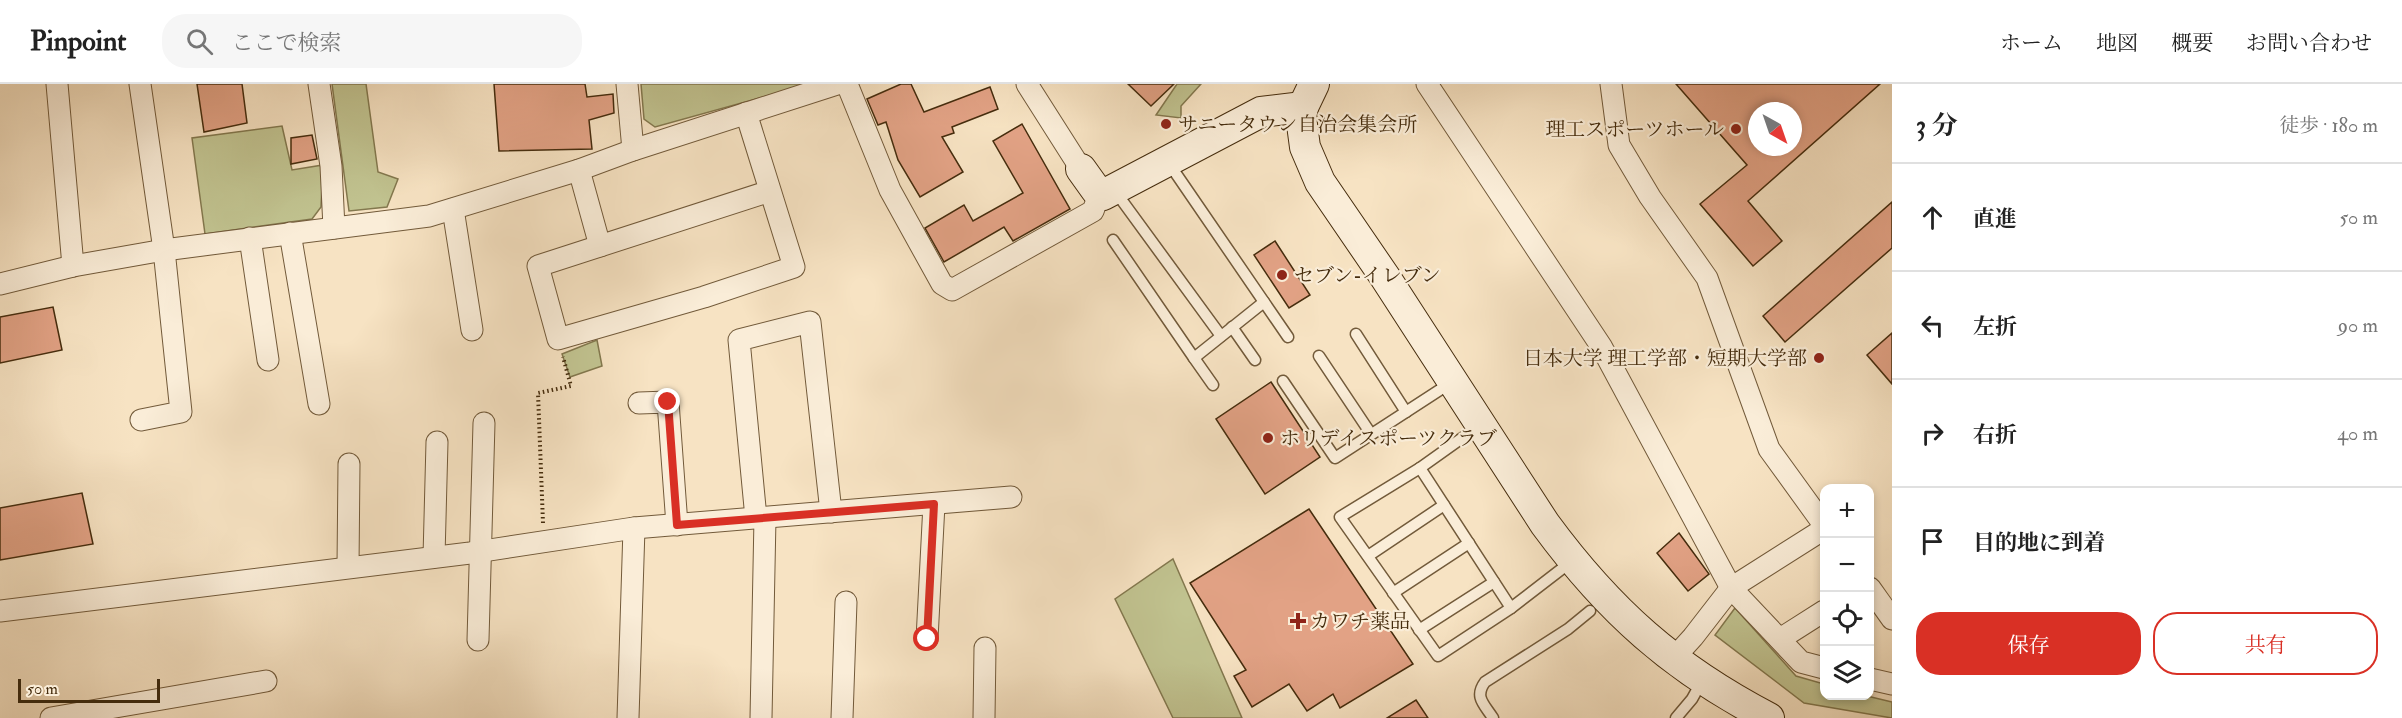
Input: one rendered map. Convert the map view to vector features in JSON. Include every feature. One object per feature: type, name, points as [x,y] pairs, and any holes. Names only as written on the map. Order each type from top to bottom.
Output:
[{"type":"street","points":[[57,84],[73,266]]},
{"type":"street","points":[[140,84],[164,250],[181,412],[141,420]]},
{"type":"street","points":[[319,84],[331,166],[334,228]]},
{"type":"street","points":[[627,84],[633,150]]},
{"type":"street","points":[[0,284],[73,266],[164,250],[429,216],[579,170],[633,150],[837,84]]},
{"type":"street","points":[[847,84],[890,190],[942,284],[952,290],[1093,211],[1107,191],[1168,162],[1261,112],[1308,95]]},
{"type":"street","points":[[1027,84],[1081,169],[1107,191]]},
{"type":"street","points":[[1427,84],[1601,346],[1731,588],[1801,662],[1820,667]]},
{"type":"street","points":[[1611,84],[1619,146],[1650,197],[1707,278],[1769,448],[1820,521]]},
{"type":"street","points":[[1308,95],[1302,117],[1305,147],[1320,182],[1545,524],[1572,561],[1615,609],[1673,659],[1739,711],[1769,718]]},
{"type":"street","points":[[746,113],[794,267],[704,297],[558,339],[538,266],[770,191]]},
{"type":"street","points":[[579,170],[600,246]]},
{"type":"street","points":[[453,209],[472,330]]},
{"type":"street","points":[[290,233],[319,404]]},
{"type":"street","points":[[250,238],[268,360]]},
{"type":"street","points":[[760,718],[761,518],[739,340],[810,322],[831,512]]},
{"type":"street","points":[[639,403],[668,402],[677,525]]},
{"type":"street","points":[[478,640],[484,423]]},
{"type":"street","points":[[434,557],[437,442]]},
{"type":"street","points":[[348,567],[349,464]]},
{"type":"street","points":[[0,611],[482,551],[634,528],[1011,498]]},
{"type":"street","points":[[927,639],[934,504]]},
{"type":"street","points":[[628,718],[634,528]]},
{"type":"street","points":[[1673,659],[1731,588],[1820,530]]},
{"type":"street","points":[[1872,592],[1892,619]]},
{"type":"street","points":[[842,718],[846,602]]},
{"type":"street","points":[[1780,639],[1820,614]]},
{"type":"street","points":[[984,718],[985,648]]},
{"type":"street","points":[[1874,680],[1892,684]]},
{"type":"street","points":[[51,718],[266,681]]},
{"type":"lane","points":[[1168,162],[1288,337]]},
{"type":"lane","points":[[1107,191],[1221,336]]},
{"type":"lane","points":[[1113,240],[1213,385]]},
{"type":"lane","points":[[1194,358],[1264,302]]},
{"type":"lane","points":[[1232,327],[1255,360]]},
{"type":"lane","points":[[1356,334],[1406,412]]},
{"type":"lane","points":[[1318,356],[1371,434]]},
{"type":"lane","points":[[1283,381],[1335,458],[1452,381]]},
{"type":"lane","points":[[1481,425],[1420,468],[1340,517],[1438,656],[1511,608],[1572,561]]},
{"type":"lane","points":[[1420,468],[1511,608]]},
{"type":"lane","points":[[1368,556],[1444,505]]},
{"type":"lane","points":[[1394,592],[1469,543]]},
{"type":"lane","points":[[1419,630],[1494,582]]},
{"type":"lane","points":[[1493,718],[1479,697],[1479,690],[1485,682],[1568,629],[1590,611]]},
{"type":"lane","points":[[1676,718],[1692,699],[1702,681]]},
{"type":"path","points":[[544,542],[538,393],[571,386],[558,339]]},
{"type":"green space","points":[[332,84],[366,84],[378,172],[398,179],[387,207],[349,211]]},
{"type":"green space","points":[[641,84],[810,84],[655,127],[644,119]]},
{"type":"green space","points":[[1177,84],[1201,84],[1181,106],[1181,118],[1156,115]]},
{"type":"green space","points":[[282,126],[292,170],[323,165],[321,207],[312,219],[205,234],[192,138]]},
{"type":"green space","points":[[597,340],[602,366],[570,377],[562,354]]},
{"type":"green space","points":[[1173,559],[1242,718],[1173,718],[1115,599]]},
{"type":"green space","points":[[1735,608],[1796,676],[1820,683],[1820,700],[1874,700],[1874,698],[1892,702],[1892,718],[1804,703],[1715,635]]},
{"type":"building","points":[[197,84],[242,84],[247,123],[204,132]]},
{"type":"building","points":[[494,84],[585,84],[587,97],[613,94],[614,113],[589,120],[592,149],[499,151]]},
{"type":"building","points":[[901,84],[911,84],[924,112],[990,87],[998,109],[952,127],[954,133],[942,137],[963,172],[920,197],[898,160],[886,122],[878,125],[867,99]]},
{"type":"building","points":[[1128,84],[1174,84],[1151,106]]},
{"type":"building","name":"理工スポーツホール","points":[[1676,84],[1880,84],[1802,153],[1802,102],[1748,102],[1748,156],[1799,156],[1748,201],[1782,241],[1753,266],[1700,204],[1747,165]]},
{"type":"building","points":[[1022,124],[1070,209],[1013,241],[1004,227],[944,262],[925,228],[964,205],[973,221],[1023,193],[993,141]]},
{"type":"building","points":[[312,135],[317,159],[291,164],[291,138]]},
{"type":"building","points":[[1892,202],[1892,248],[1785,342],[1763,316]]},
{"type":"building","name":"セブン-イレブン","points":[[1275,241],[1310,295],[1289,308],[1254,255]]},
{"type":"building","points":[[53,307],[62,350],[0,363],[0,317]]},
{"type":"building","points":[[1892,333],[1892,384],[1867,355]]},
{"type":"building","name":"ホリデイスポーツクラブ","points":[[1271,382],[1320,457],[1265,494],[1216,419]]},
{"type":"building","points":[[82,493],[93,544],[0,560],[0,508]]},
{"type":"building","points":[[1309,509],[1413,664],[1340,708],[1333,694],[1307,711],[1289,684],[1252,707],[1234,676],[1246,670],[1190,583]]},
{"type":"building","points":[[1679,533],[1709,574],[1688,591],[1657,553]]},
{"type":"building","points":[[1416,700],[1428,718],[1387,718]]},
{"type":"place","name":"サニータウン自治会集会所","points":[[1166,124]]},
{"type":"place","name":"理工スポーツホール","points":[[1736,129]]},
{"type":"place","name":"セブン-イレブン","points":[[1282,275]]},
{"type":"place","name":"日本大学 理工学部・短期大学部","points":[[1819,358]]},
{"type":"place","name":"ホリデイスポーツクラブ","points":[[1268,438]]},
{"type":"place","name":"カワチ薬品","points":[[1298,621]]},
{"type":"route","points":[[668,402],[677,525],[934,504],[927,639]]}]
